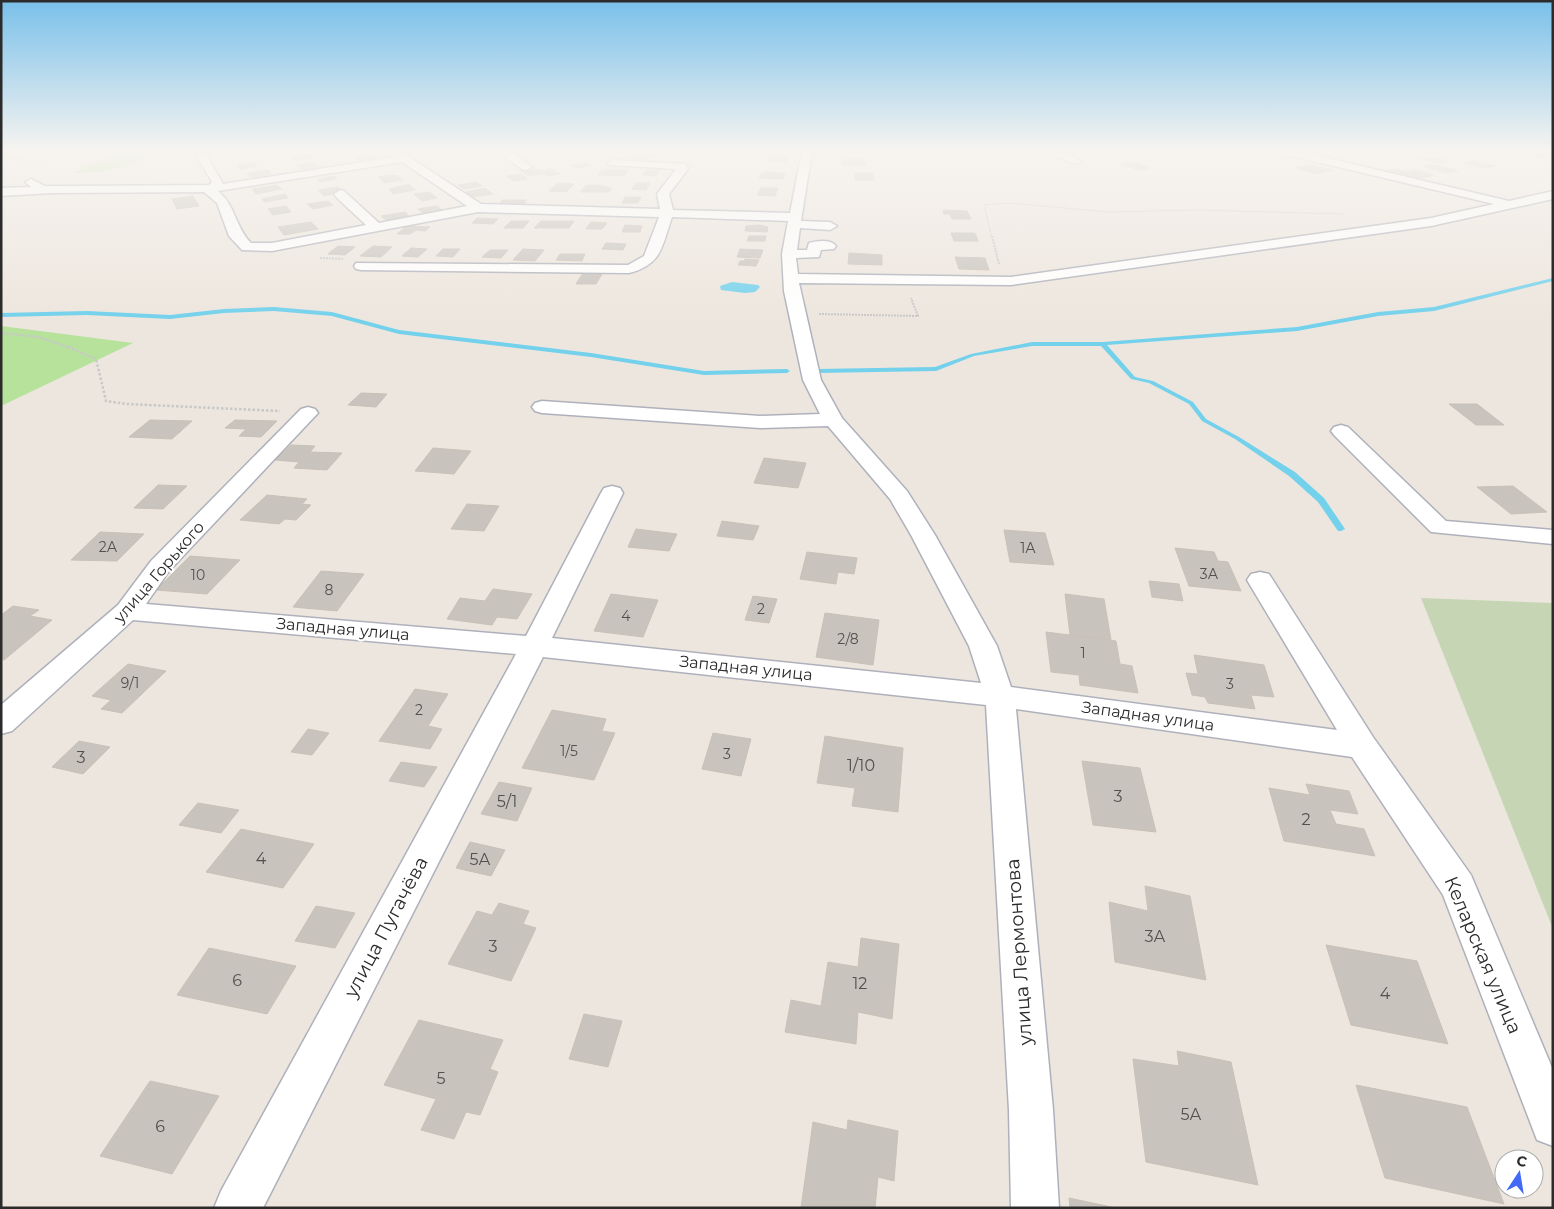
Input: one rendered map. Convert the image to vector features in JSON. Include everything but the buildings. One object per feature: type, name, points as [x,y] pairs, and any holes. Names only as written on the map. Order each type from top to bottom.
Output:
[{"type":"street","points":[[225,207],[236,236],[247,247],[272,247],[478,208],[667,213],[795,220],[830,226]]},
{"type":"street","points":[[355,207],[377,228]]},
{"type":"street","points":[[360,266],[629,269],[638,266],[650,258],[667,213],[666,207]]},
{"type":"street","name":"улица Лермонтова","points":[[797,207],[790,248],[792,291],[812,380],[833,420],[899,496],[923,535],[983,646],[1000,696],[1031,1110],[1035,1208]]},
{"type":"street","points":[[791,278],[1004,281],[1325,238],[1431,222],[1496,207]]},
{"type":"street","points":[[790,248],[814,254],[814,246],[829,246]]},
{"type":"street","points":[[542,407],[760,422],[833,420]]},
{"type":"street","name":"улица Горького","points":[[1,723],[127,611],[160,566],[308,413]]},
{"type":"street","points":[[1340,431],[1439,527],[1553,537]]},
{"type":"street","name":"улица Пугачёва","points":[[238,1208],[534,646],[612,493]]},
{"type":"street","name":"Келарская улица","points":[[1260,580],[1362,746],[1458,887],[1553,1124]]},
{"type":"street","name":"Западная улица","points":[[127,611],[534,646],[1000,696],[1362,746]]},
{"type":"path","points":[[985,207],[1004,281]]},
{"type":"path","points":[[1058,207],[1109,212],[1198,210],[1306,214],[1327,212],[1346,215]]},
{"type":"path","points":[[798,314],[918,316],[909,292]]},
{"type":"path","points":[[1,333],[19,333],[66,344],[96,359],[106,401],[127,404],[308,413]]},
{"type":"green space","points":[[1,326],[133,343],[1,406]]},
{"type":"green space","points":[[1421,598],[1553,603],[1553,929]]},
{"type":"water","points":[[732,282],[758,285],[760,287],[755,292],[745,293],[721,290],[720,286]]},
{"type":"waterway","points":[[1103,344],[1297,329],[1378,314],[1434,309],[1553,279]]},
{"type":"waterway","points":[[1,315],[87,313],[170,317],[224,311],[274,309],[332,314],[399,332],[591,355],[704,373],[787,371]]},
{"type":"waterway","points":[[817,371],[936,369],[973,355],[1032,344],[1103,344]]},
{"type":"waterway","points":[[1103,344],[1133,378],[1151,382],[1191,403],[1204,420],[1237,438],[1292,474],[1321,500],[1341,529]]}]
